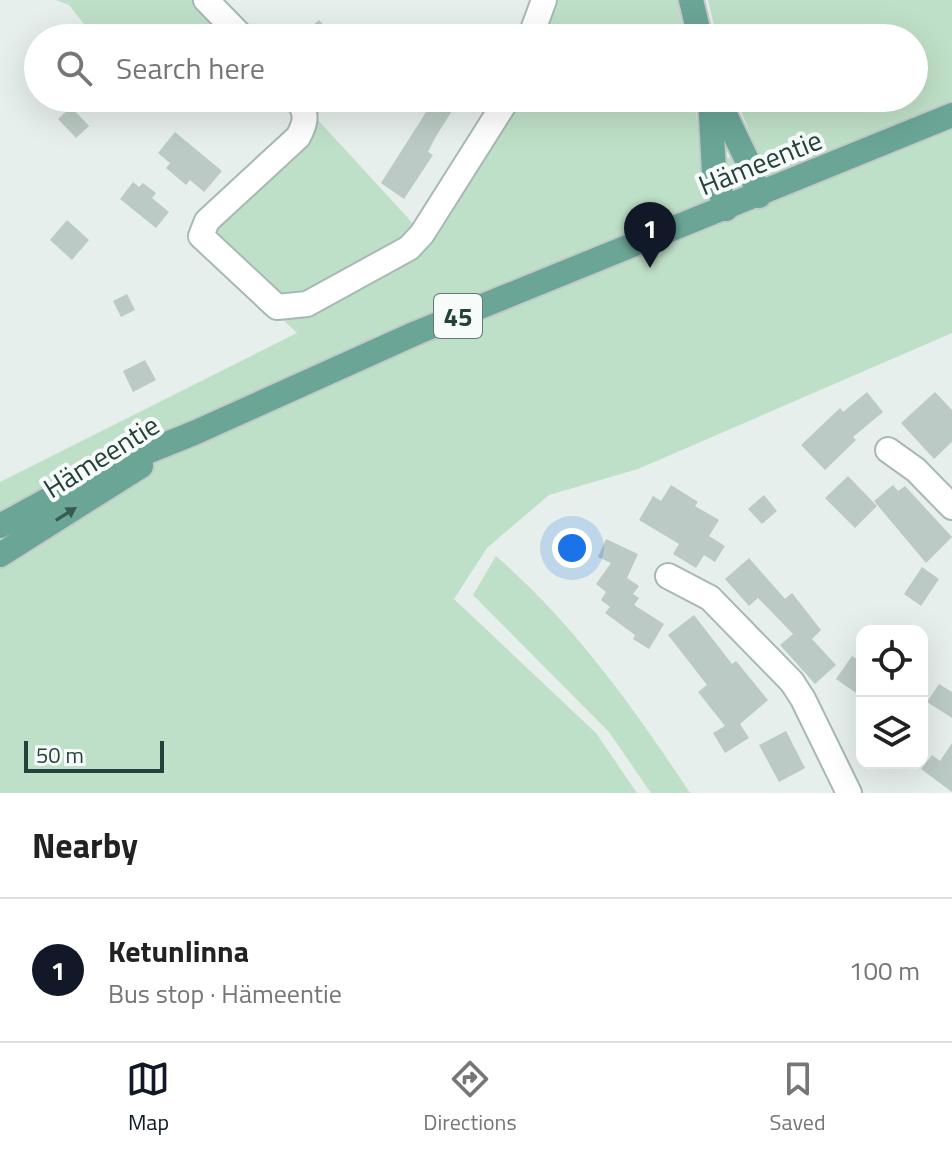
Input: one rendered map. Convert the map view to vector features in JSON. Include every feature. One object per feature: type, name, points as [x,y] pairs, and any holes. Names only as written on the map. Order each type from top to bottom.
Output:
[{"type":"main road","points":[[691,0],[697,24]]},
{"type":"main road","points":[[711,112],[714,172],[726,209]]},
{"type":"main road","points":[[724,112],[746,158],[759,196]]},
{"type":"main road","name":"Hämeentie","points":[[0,526],[102,470],[194,433],[416,333],[952,115]]},
{"type":"main road","name":"Hämeentie","points":[[0,555],[194,433]]},
{"type":"street","points":[[206,0],[229,24]]},
{"type":"street","points":[[535,24],[544,0]]},
{"type":"street","points":[[305,112],[306,123],[298,137],[207,221],[201,236],[277,307],[307,304],[409,248],[430,221],[499,112]]},
{"type":"street","points":[[888,450],[916,470],[952,507]]},
{"type":"street","points":[[668,576],[710,598],[792,682],[849,793]]},
{"type":"green space","points":[[56,0],[210,0],[222,24],[84,24],[69,5]]},
{"type":"green space","points":[[540,0],[677,0],[682,24],[531,24]]},
{"type":"green space","points":[[708,0],[952,0],[952,333],[638,469],[549,495],[487,548],[454,599],[596,733],[637,793],[0,793],[0,482],[297,333],[192,234],[318,120],[418,229],[495,112],[696,112],[703,169],[755,146],[742,112],[928,112],[928,24],[714,24]]},
{"type":"green space","points":[[496,556],[551,609],[601,668],[690,793],[651,793],[609,732],[473,595]]},
{"type":"building","points":[[66,112],[76,112],[89,126],[76,138],[58,119]]},
{"type":"building","points":[[426,112],[451,112],[428,152],[433,155],[404,199],[381,183]]},
{"type":"building","points":[[175,132],[222,171],[204,192],[190,180],[186,185],[166,168],[170,163],[158,153]]},
{"type":"building","points":[[133,182],[139,187],[143,183],[156,193],[152,198],[169,212],[156,228],[120,199]]},
{"type":"building","points":[[67,220],[89,240],[72,260],[50,240]]},
{"type":"building","points":[[127,294],[135,310],[121,317],[113,301]]},
{"type":"building","points":[[145,360],[156,380],[133,392],[123,371]]},
{"type":"building","points":[[867,392],[883,412],[853,437],[856,440],[825,470],[801,445],[840,408],[843,412]]},
{"type":"building","points":[[935,392],[952,410],[952,442],[934,459],[901,423]]},
{"type":"building","points":[[848,476],[877,506],[855,528],[825,498]]},
{"type":"building","points":[[671,485],[698,502],[695,506],[719,520],[709,536],[725,546],[715,562],[704,555],[696,568],[673,554],[679,544],[639,520],[653,496],[661,501]]},
{"type":"building","points":[[893,485],[898,491],[905,486],[952,537],[926,563],[874,501]]},
{"type":"building","points":[[764,495],[777,511],[762,524],[748,509]]},
{"type":"building","points":[[606,539],[638,554],[627,578],[639,586],[633,594],[639,598],[634,605],[664,624],[649,649],[605,613],[610,607],[601,600],[606,592],[596,584],[611,563],[598,557]]},
{"type":"building","points":[[749,558],[785,599],[792,593],[821,630],[812,639],[836,665],[815,684],[780,645],[793,634],[758,598],[749,606],[725,579]]},
{"type":"building","points":[[922,567],[939,579],[921,606],[904,594]]},
{"type":"building","points":[[694,615],[732,664],[736,661],[768,700],[740,724],[749,738],[725,753],[713,733],[725,726],[698,692],[707,685],[668,635]]},
{"type":"building","points":[[852,656],[856,658],[856,693],[836,679]]},
{"type":"building","points":[[939,684],[952,692],[952,718],[928,703]]},
{"type":"building","points":[[786,731],[805,768],[779,782],[759,745]]},
{"type":"building","points":[[952,743],[952,792],[921,769],[928,769],[928,760],[932,755],[940,761]]},
{"type":"place","name":"Ketunlinna","points":[[650,268]]}]
